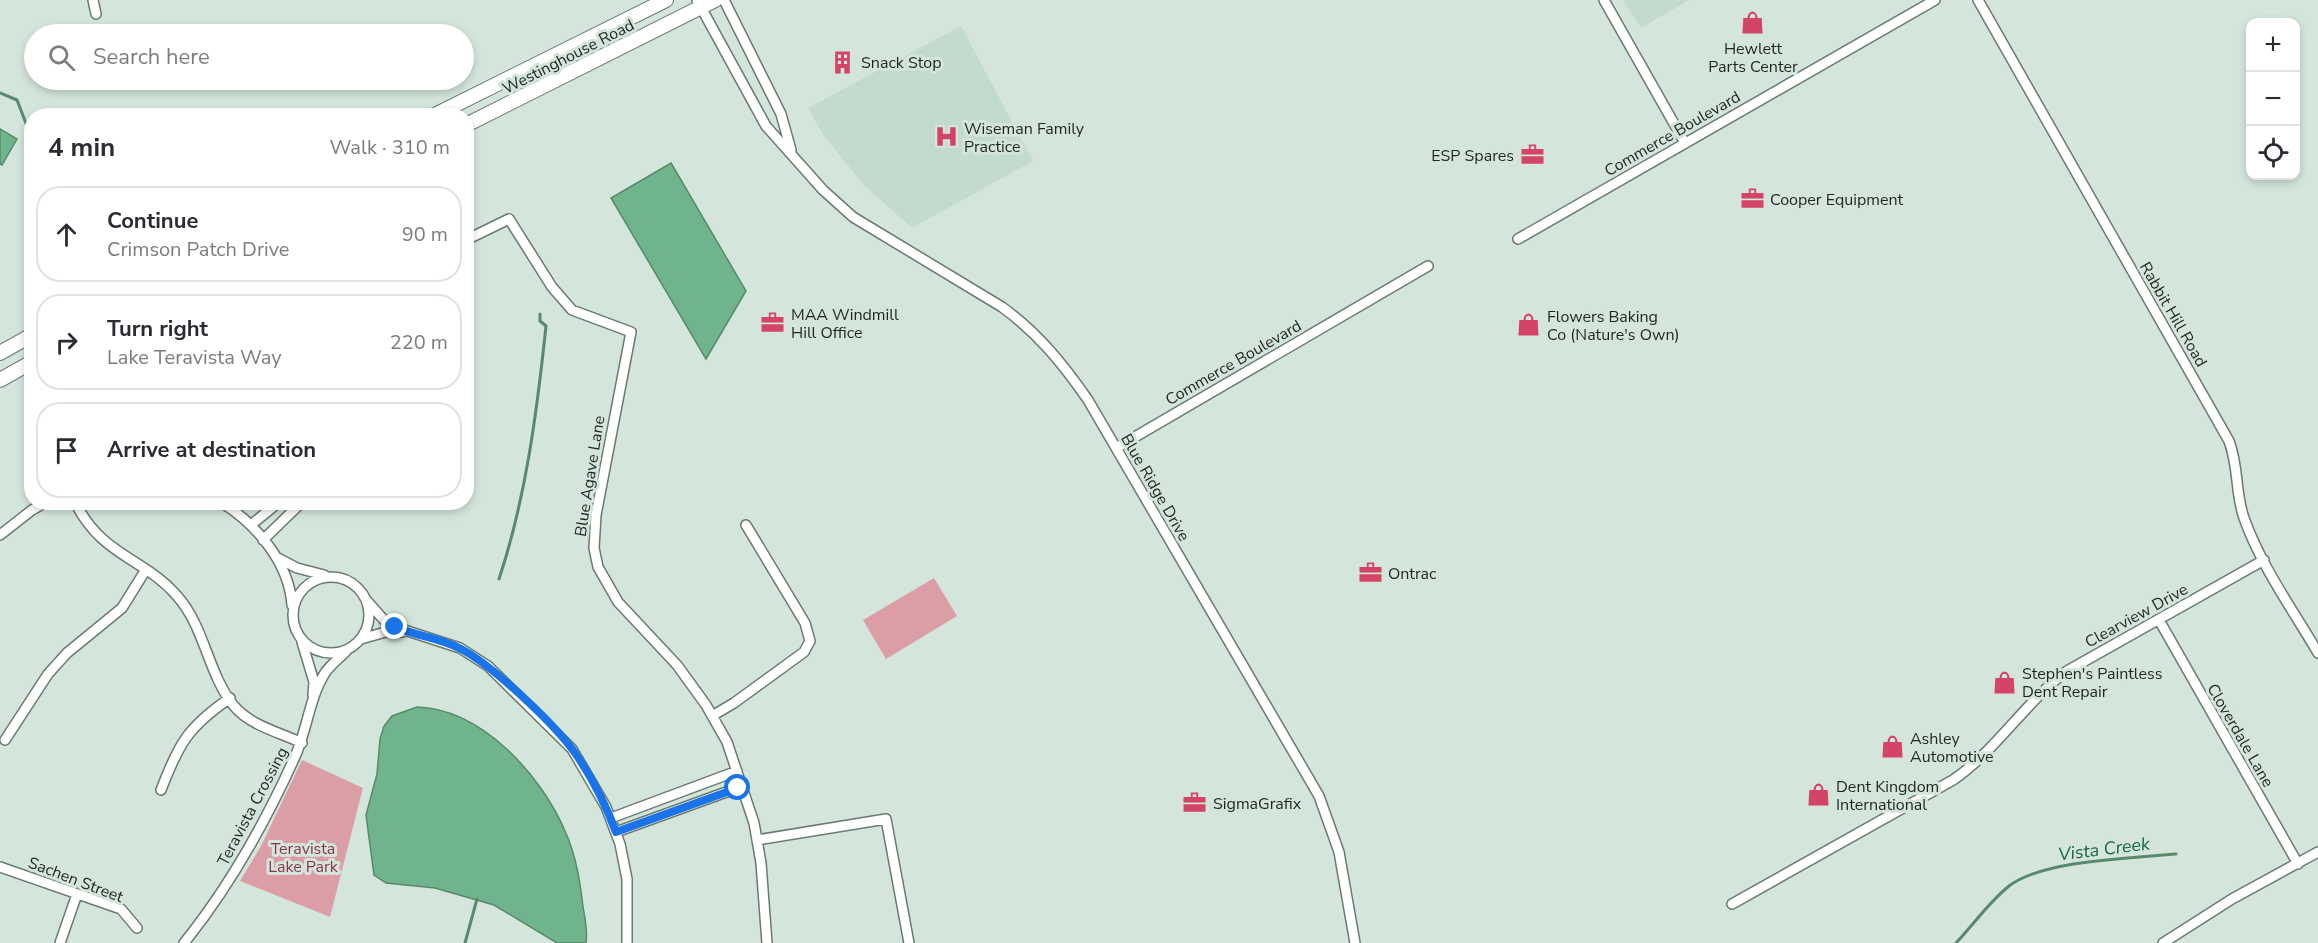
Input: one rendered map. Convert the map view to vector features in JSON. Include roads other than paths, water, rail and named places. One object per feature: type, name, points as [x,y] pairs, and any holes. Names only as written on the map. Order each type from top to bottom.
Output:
[{"type":"main road","name":"Westinghouse Road","points":[[449,108],[666,0]]},
{"type":"main road","name":"Westinghouse Road","points":[[474,121],[699,4],[715,0]]},
{"type":"main road","points":[[0,353],[24,340]]},
{"type":"main road","points":[[0,380],[24,366]]},
{"type":"street","points":[[93,0],[96,14]]},
{"type":"street","name":"Blue Ridge Drive","points":[[724,0],[781,114],[792,152]]},
{"type":"street","points":[[1604,0],[1685,143]]},
{"type":"street","name":"Commerce Boulevard","points":[[1518,239],[1935,0]]},
{"type":"street","name":"Rabbit Hill Road","points":[[1978,0],[2229,441],[2236,466],[2239,504],[2264,560],[2318,653]]},
{"type":"street","name":"Blue Ridge Drive","points":[[699,4],[765,126],[792,152],[803,170],[853,217],[977,289],[1024,323],[1060,359],[1116,448],[1319,796],[1340,852],[1354,943]]},
{"type":"street","name":"Blue Agave Lane","points":[[474,236],[509,219],[552,287],[572,310],[631,332],[596,515],[594,548],[598,567],[612,594],[677,665],[727,742],[743,786],[757,840],[767,943]]},
{"type":"street","name":"Commerce Boulevard","points":[[1116,448],[1428,266]]},
{"type":"street","points":[[0,535],[32,510]]},
{"type":"street","points":[[79,510],[85,522],[97,536],[160,580],[189,610],[218,679],[230,698],[252,722],[302,743]]},
{"type":"street","points":[[231,510],[251,525],[276,557],[289,585],[293,623],[301,640],[309,646],[328,653],[347,650],[361,639],[390,632],[408,633]]},
{"type":"street","points":[[251,525],[269,510]]},
{"type":"street","points":[[263,540],[294,510]]},
{"type":"street","points":[[712,716],[734,703],[804,652],[810,641],[805,623],[746,525]]},
{"type":"street","points":[[276,557],[297,568],[352,582],[384,620],[408,633],[460,648],[488,666],[520,695],[572,749],[593,782],[616,832],[627,879],[629,912],[627,943]]},
{"type":"street","name":"Clearview Drive","points":[[1732,904],[1953,780],[1985,755],[2051,683],[2067,671],[2264,560]]},
{"type":"street","points":[[5,740],[48,674],[67,653],[122,608],[145,571]]},
{"type":"street","points":[[292,614],[299,592],[318,578],[330,576]]},
{"type":"street","points":[[361,639],[369,621],[367,601]]},
{"type":"street","name":"Cloverdale Lane","points":[[2159,620],[2298,864]]},
{"type":"street","name":"Teravista Crossing","points":[[184,943],[213,908],[251,847],[302,743],[312,704],[314,682],[301,640]]},
{"type":"street","name":"Teravista Crossing","points":[[312,704],[326,672],[347,650]]},
{"type":"street","points":[[161,790],[184,737],[202,718],[230,698]]},
{"type":"street","points":[[611,818],[737,771]]},
{"type":"street","points":[[616,832],[743,786]]},
{"type":"street","points":[[757,840],[886,819],[909,943]]},
{"type":"street","points":[[2163,943],[2232,899],[2318,852]]},
{"type":"street","name":"Sachen Street","points":[[0,867],[121,909],[137,928]]},
{"type":"street","points":[[60,943],[77,894]]},
{"type":"waterway","points":[[0,93],[17,100],[24,118]]},
{"type":"waterway","points":[[499,579],[523,486],[539,390],[546,326],[540,321],[540,314]]},
{"type":"waterway","name":"Vista Creek","points":[[1956,943],[2002,892],[2024,877],[2089,862],[2176,854]]},
{"type":"waterway","points":[[465,943],[477,899]]},
{"type":"place","name":"Hewlett Parts Center","points":[[1753,23]]},
{"type":"place","name":"Snack Stop","points":[[843,62]]},
{"type":"place","name":"Wiseman Family Practice","points":[[946,137]]},
{"type":"place","name":"ESP Spares","points":[[1532,155]]},
{"type":"place","name":"Cooper Equipment","points":[[1752,199]]},
{"type":"place","name":"MAA Windmill Hill Office","points":[[773,323]]},
{"type":"place","name":"Flowers Baking Co (Nature's Own)","points":[[1529,325]]},
{"type":"place","name":"Ontrac","points":[[1370,573]]},
{"type":"place","name":"Stephen's Paintless Dent Repair","points":[[2004,682]]},
{"type":"place","name":"Ashley Automotive","points":[[1892,747]]},
{"type":"place","name":"Dent Kingdom International","points":[[1818,795]]},
{"type":"place","name":"SigmaGrafix","points":[[1195,803]]},
{"type":"park label","name":"Teravista Lake Park","points":[[303,857]]}]
